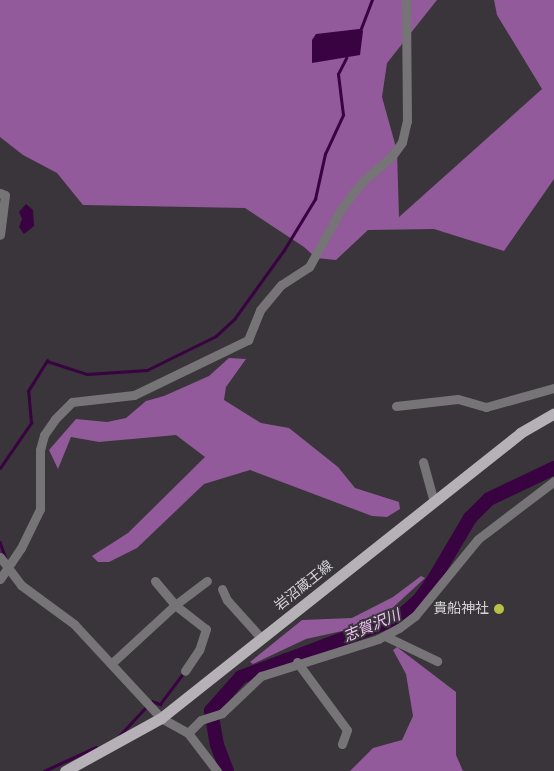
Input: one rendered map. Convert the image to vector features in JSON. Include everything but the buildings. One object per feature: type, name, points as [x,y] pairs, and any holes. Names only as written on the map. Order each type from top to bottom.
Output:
[{"type":"main road","name":"岩沼蔵王線","points":[[65,771],[161,718],[520,433],[554,413]]},
{"type":"street","points":[[0,579],[8,570],[40,509],[40,450],[44,435],[55,419],[72,402],[134,395],[248,340],[260,310],[281,285],[309,267],[351,196],[402,142],[407,121],[406,0]]},
{"type":"street","points":[[0,193],[5,195],[0,236]]},
{"type":"street","points":[[396,406],[458,399],[486,407],[554,388]]},
{"type":"street","points":[[423,462],[434,502]]},
{"type":"street","points":[[188,733],[196,723],[222,713],[255,680],[297,662],[385,636],[415,616],[478,539],[554,481]]},
{"type":"street","points":[[0,557],[8,570],[42,602],[74,624],[161,718],[188,733],[217,771]]},
{"type":"street","points":[[155,581],[175,605],[206,629],[199,650],[185,671]]},
{"type":"street","points":[[112,663],[175,605],[207,581]]},
{"type":"street","points":[[222,589],[227,600],[262,639]]},
{"type":"street","points":[[385,636],[437,661]]},
{"type":"street","points":[[297,662],[348,730],[342,744]]},
{"type":"shaded area","points":[[0,0],[437,0],[387,63],[382,97],[397,151],[399,217],[542,89],[497,15],[494,0],[554,0],[554,179],[504,251],[434,229],[368,230],[336,260],[316,258],[304,247],[245,208],[83,205],[57,173],[23,155],[0,137]]},
{"type":"shaded area","points":[[359,29],[363,31],[360,55],[312,63],[312,40],[316,34]]},
{"type":"shaded area","points":[[26,204],[33,210],[34,226],[24,234],[19,227],[22,219],[19,212]]},
{"type":"shaded area","points":[[229,358],[246,359],[226,387],[224,400],[261,423],[289,428],[338,467],[355,488],[399,502],[400,509],[387,517],[372,516],[250,470],[204,484],[137,548],[109,562],[98,562],[92,556],[128,533],[205,457],[176,435],[99,442],[71,437],[58,469],[49,450],[76,419],[107,422],[126,418],[146,401],[164,396],[209,376]]},
{"type":"shaded area","points":[[421,576],[425,578],[387,613],[356,628],[306,639],[253,664],[250,662],[302,620],[352,618],[393,597]]},
{"type":"shaded area","points":[[397,647],[456,692],[456,755],[463,771],[350,771],[373,748],[402,740],[413,716],[406,674],[393,650]]},
{"type":"waterway","points":[[360,31],[372,0]]},
{"type":"waterway","points":[[0,468],[31,423],[28,391],[47,361],[87,374],[147,370],[216,336],[235,318],[284,250],[315,199],[325,154],[343,115],[338,74],[346,58]]},
{"type":"waterway","name":"志賀沢川","points":[[227,771],[217,745],[211,711],[241,677],[399,618],[419,600],[434,579],[470,518],[489,499],[554,468]]},
{"type":"waterway","points":[[0,542],[6,559]]},
{"type":"waterway","points":[[152,701],[160,704],[184,672]]},
{"type":"waterway","points":[[119,736],[145,708]]},
{"type":"waterway","points":[[44,771],[96,747]]},
{"type":"place","name":"貴船神社","points":[[499,609]]}]
